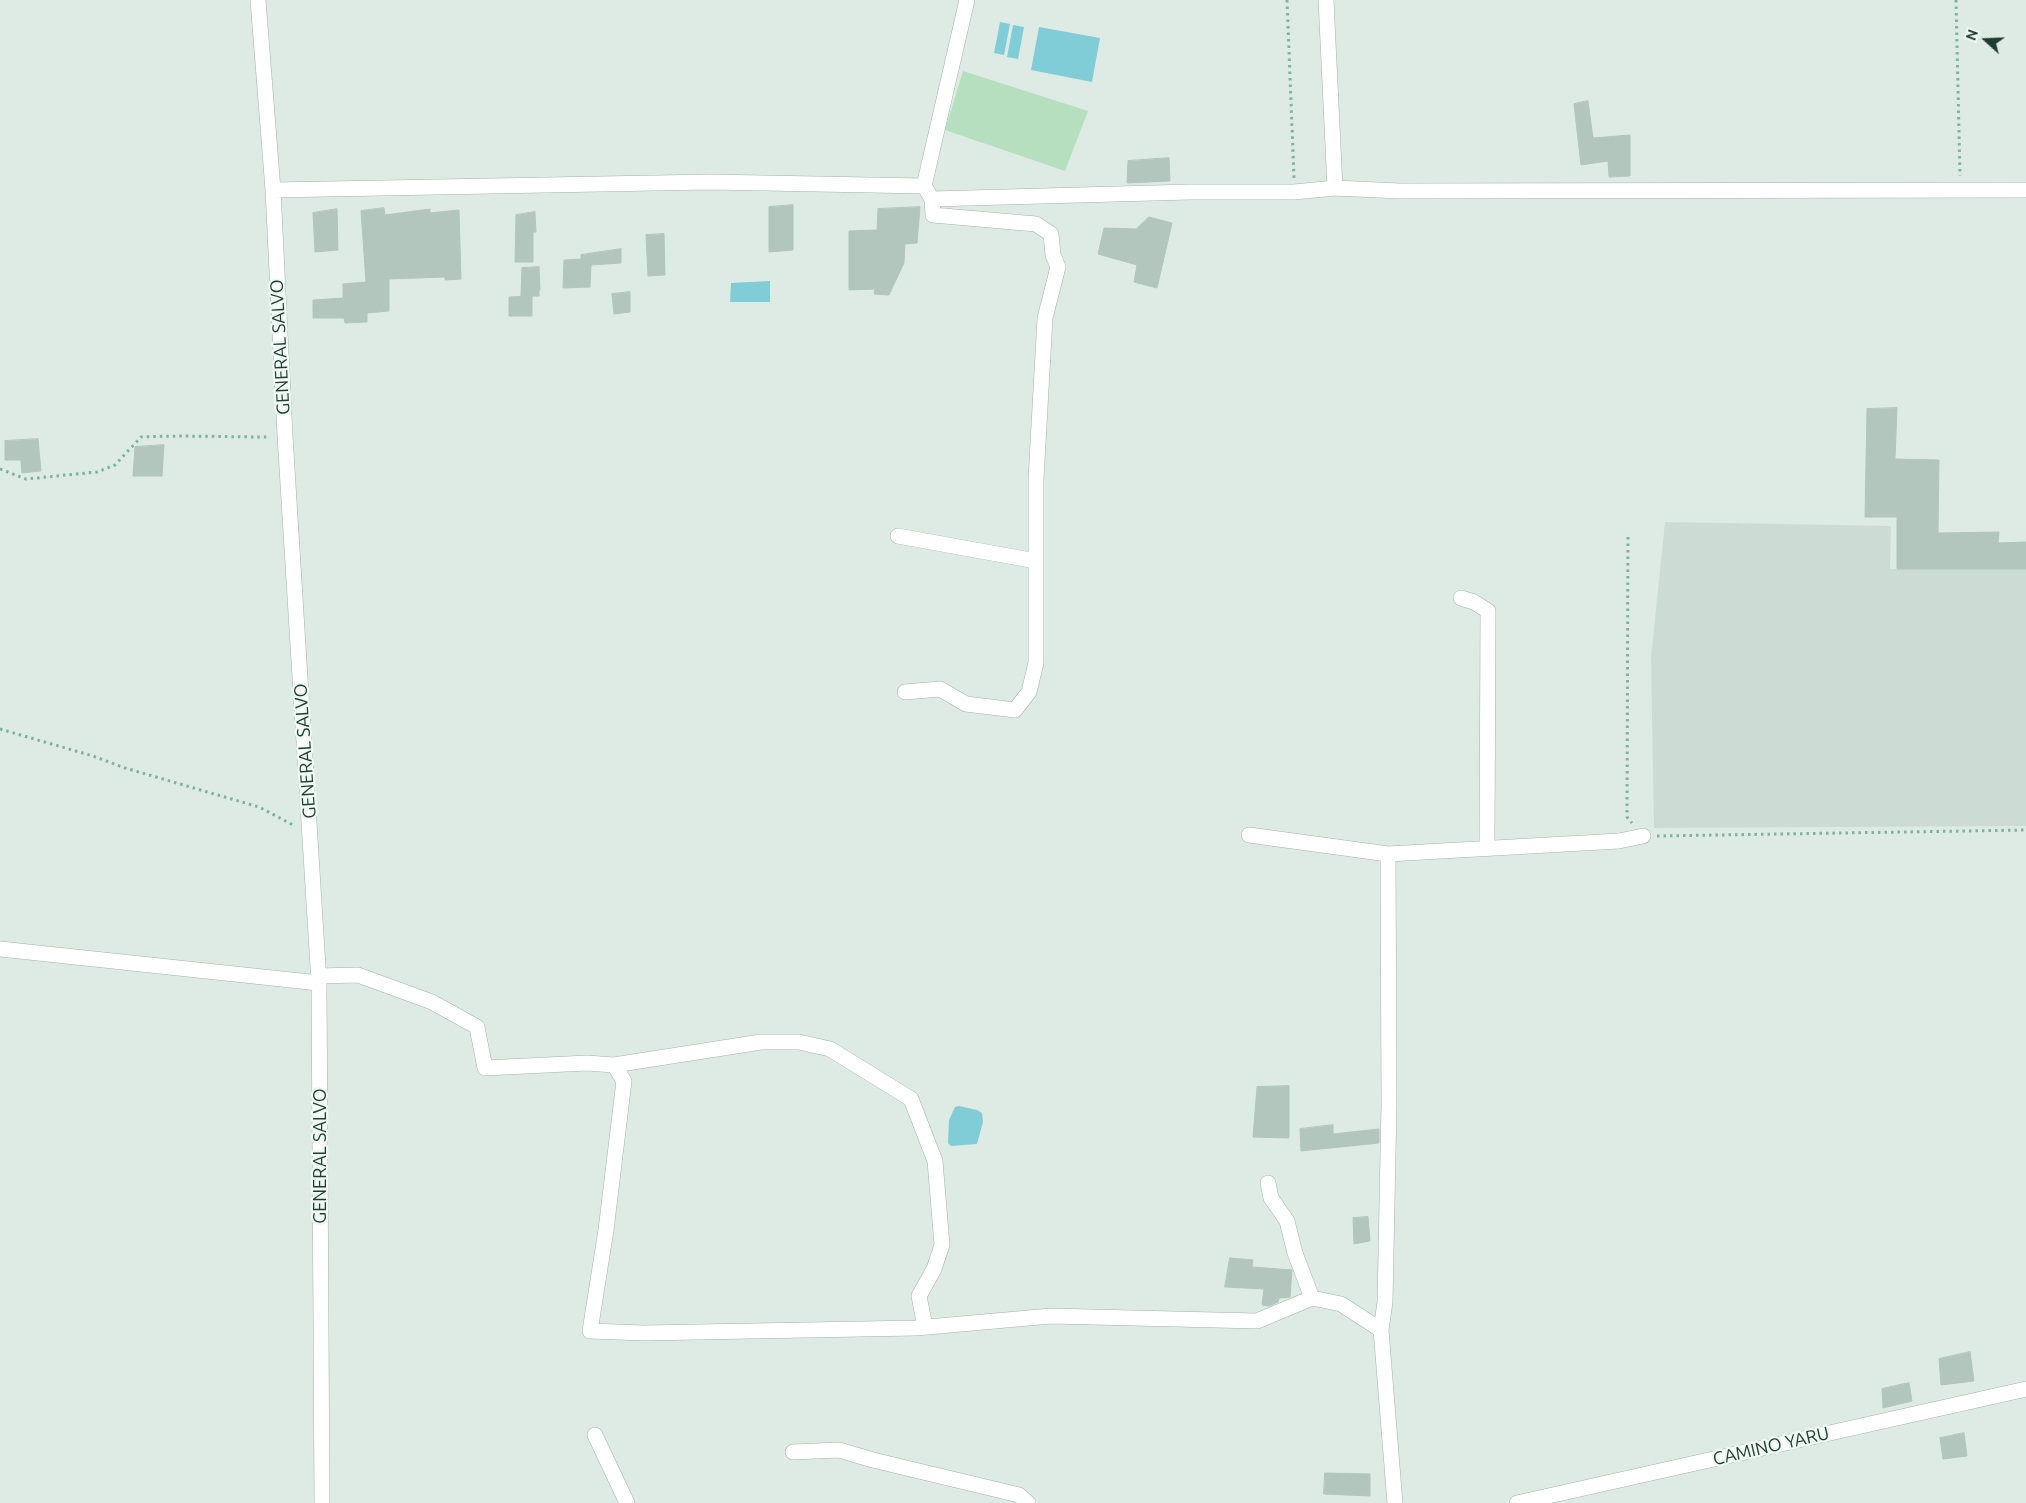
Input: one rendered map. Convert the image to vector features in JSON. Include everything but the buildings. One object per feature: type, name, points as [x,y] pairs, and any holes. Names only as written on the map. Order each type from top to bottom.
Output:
[{"type":"street","name":"GENERAL SALVO","points":[[258,0],[272,190],[318,979],[322,1503]]},
{"type":"street","points":[[905,692],[940,689],[966,704],[1015,710],[1029,692],[1036,663],[1036,479],[1045,318],[1058,267],[1053,255],[1050,234],[1036,224],[933,215],[928,193],[967,0]]},
{"type":"street","points":[[1326,0],[1335,188]]},
{"type":"street","points":[[272,190],[710,182],[928,193],[1294,192],[1335,188],[1398,191],[2026,190]]},
{"type":"street","points":[[898,536],[1036,561]]},
{"type":"street","points":[[1461,598],[1474,602],[1488,611],[1486,847]]},
{"type":"street","points":[[1249,836],[1388,854],[1619,841],[1643,836]]},
{"type":"street","points":[[1388,854],[1389,1105],[1385,1302],[1381,1330],[1395,1503]]},
{"type":"street","points":[[0,949],[318,979],[358,975],[432,1002],[477,1027],[485,1068],[587,1062],[614,1065],[761,1042],[799,1042],[830,1049],[911,1098],[935,1161],[942,1245],[934,1269],[919,1296],[926,1327]]},
{"type":"street","points":[[614,1065],[624,1081],[606,1230],[590,1331],[644,1332],[926,1327],[1051,1316],[1258,1321],[1312,1298],[1341,1304],[1381,1330]]},
{"type":"street","points":[[1268,1184],[1271,1198],[1287,1221],[1312,1298]]},
{"type":"street","name":"CAMINO YARU","points":[[1517,1503],[2026,1389]]},
{"type":"street","points":[[596,1435],[627,1503]]},
{"type":"street","points":[[794,1452],[839,1450],[873,1460],[1020,1495],[1028,1503]]},
{"type":"path","points":[[1287,0],[1294,192]]},
{"type":"path","points":[[1956,0],[1960,189]]},
{"type":"path","points":[[0,470],[26,479],[97,472],[115,465],[142,437],[173,435],[212,437],[285,436]]},
{"type":"path","points":[[1628,537],[1627,817],[1643,836],[2026,830]]},
{"type":"path","points":[[0,729],[259,807],[311,835]]},
{"type":"shaded area","points":[[1665,522],[1891,526],[1890,569],[2026,569],[2026,826],[1654,828],[1651,658]]},
{"type":"green space","points":[[963,71],[1088,111],[1065,171],[945,130]]},
{"type":"water","points":[[1000,22],[1010,24],[1004,55],[994,53]]},
{"type":"water","points":[[1013,25],[1024,27],[1018,59],[1007,57]]},
{"type":"water","points":[[1039,27],[1100,38],[1092,82],[1031,70]]},
{"type":"water","points":[[770,281],[770,302],[730,302],[731,283]]},
{"type":"water","points":[[959,1106],[982,1113],[983,1122],[977,1144],[951,1146],[948,1143],[949,1120],[955,1107]]}]
